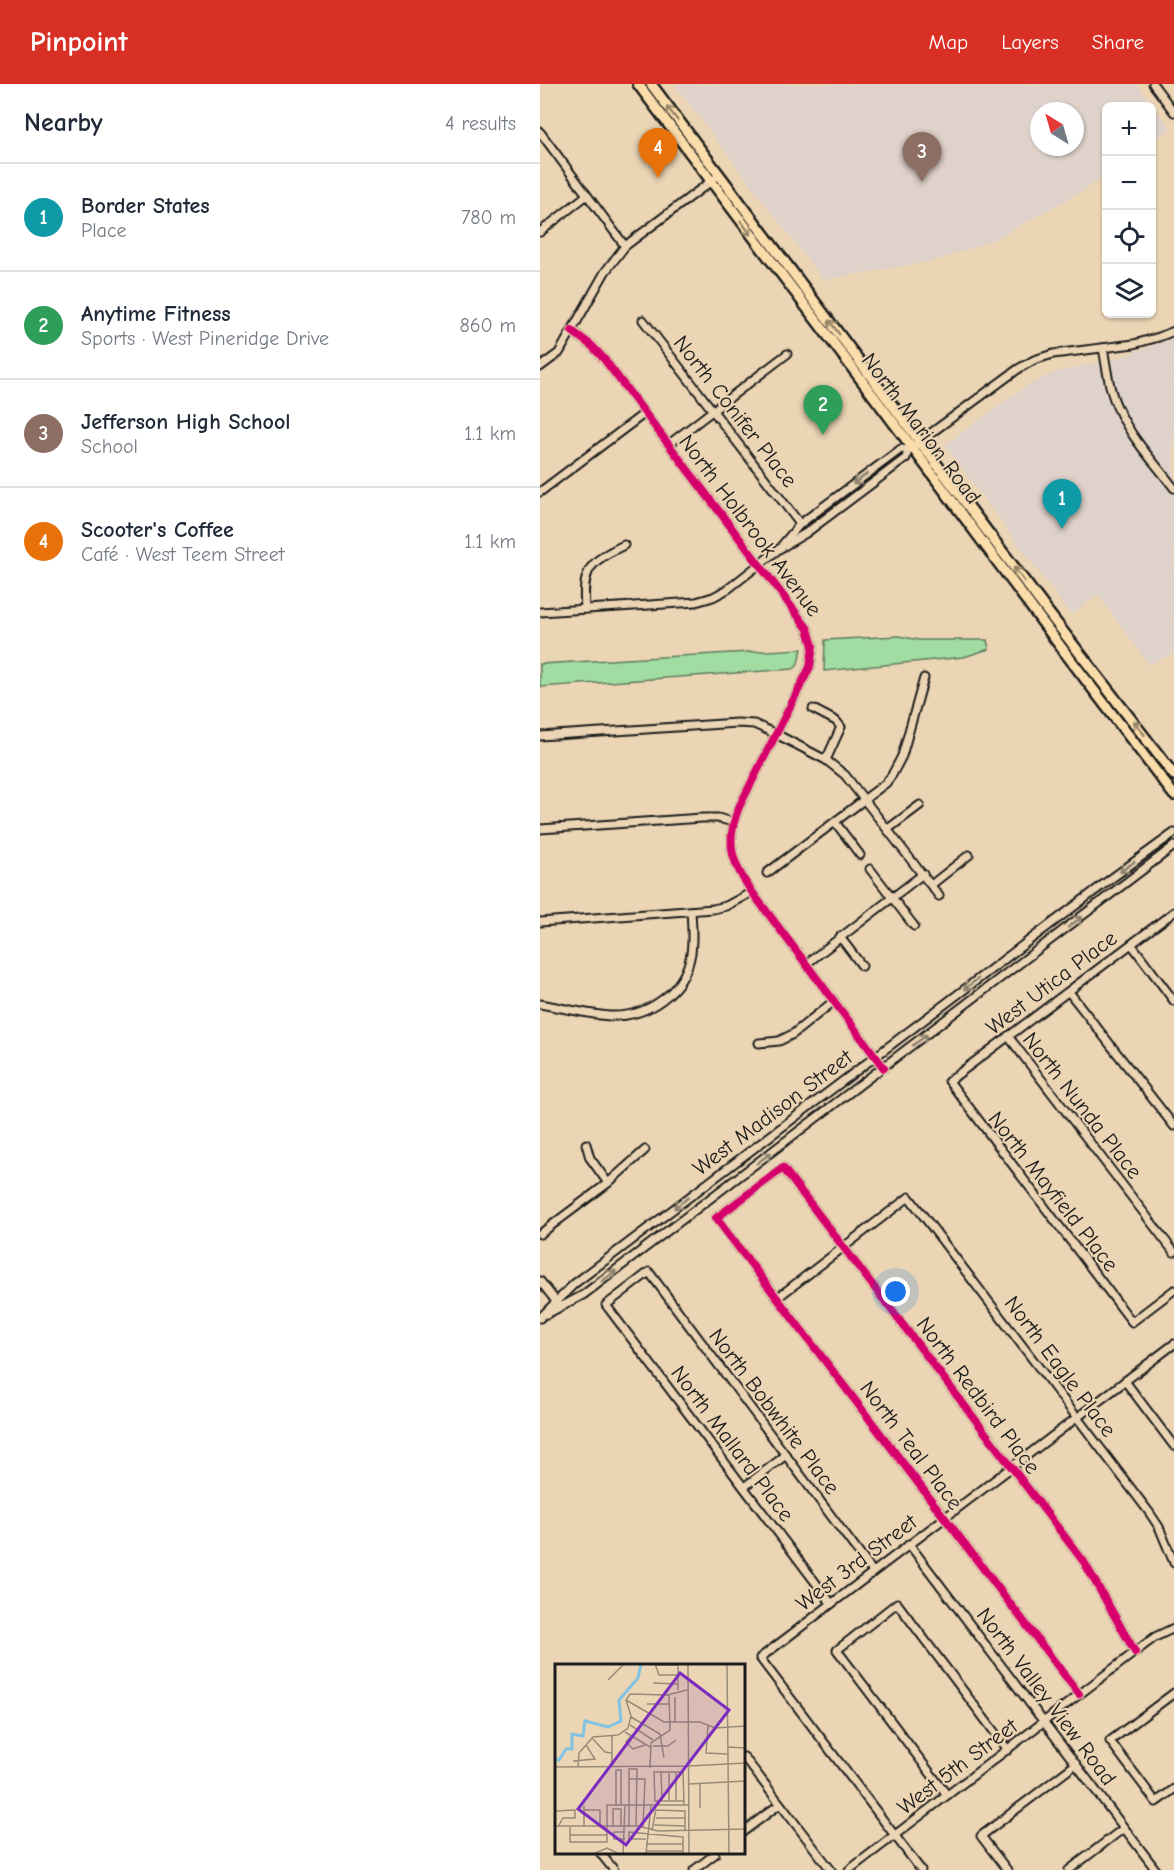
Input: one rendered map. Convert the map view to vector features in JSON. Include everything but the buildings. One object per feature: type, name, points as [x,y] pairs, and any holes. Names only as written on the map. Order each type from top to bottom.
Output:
[{"type":"main road","name":"North Marion Road","points":[[639,84],[913,446],[1047,611],[1174,775]]},
{"type":"main road","name":"North Marion Road","points":[[651,84],[720,175],[913,446],[1067,655],[1174,795]]},
{"type":"street","points":[[1153,84],[1174,112]]},
{"type":"street","points":[[540,132],[625,246]]},
{"type":"street","points":[[540,367],[559,353],[605,272],[625,246],[720,175]]},
{"type":"street","points":[[540,232],[587,195]]},
{"type":"street","name":"North Conifer Place","points":[[643,320],[800,524]]},
{"type":"street","name":"North Holbrook Avenue","points":[[572,331],[592,346],[604,359],[806,624],[813,646],[810,667],[733,822],[731,844],[733,858],[740,875],[752,892],[884,1068]]},
{"type":"street","points":[[779,549],[800,524],[901,449],[913,446],[1018,369],[1034,360],[1053,354],[1134,344],[1174,331]]},
{"type":"street","points":[[1103,348],[1111,391],[1119,412],[1174,488]]},
{"type":"street","points":[[669,444],[787,354]]},
{"type":"street","points":[[540,492],[645,413]]},
{"type":"street","points":[[540,612],[704,600],[728,589],[779,549],[806,533],[906,458],[913,446]]},
{"type":"street","points":[[585,609],[584,587],[589,570],[602,556],[624,545]]},
{"type":"street","points":[[767,873],[886,783],[897,768],[924,678]]},
{"type":"street","points":[[813,709],[837,721],[840,727],[826,760]]},
{"type":"street","points":[[540,736],[737,723],[754,724],[826,760],[845,775],[939,896]]},
{"type":"street","points":[[888,829],[920,805]]},
{"type":"street","points":[[540,829],[702,818],[718,818],[733,822]]},
{"type":"street","points":[[835,822],[860,855]]},
{"type":"street","name":"West Madison Street","points":[[558,1305],[574,1284],[1174,832]]},
{"type":"street","name":"West Madison Street","points":[[540,1318],[558,1305],[583,1295],[1174,846]]},
{"type":"street","points":[[930,885],[969,855]]},
{"type":"street","points":[[870,869],[914,926]]},
{"type":"street","points":[[806,964],[922,874]]},
{"type":"street","points":[[540,922],[692,911],[726,906],[752,892]]},
{"type":"street","points":[[540,1004],[609,1016],[628,1014],[653,1006],[674,989],[684,974],[691,954],[692,911]]},
{"type":"street","name":"West Utica Place","points":[[948,1081],[1174,912]]},
{"type":"street","points":[[840,937],[862,966]]},
{"type":"street","points":[[1132,945],[1174,1001]]},
{"type":"street","points":[[1069,992],[1174,1126]]},
{"type":"street","points":[[759,1043],[778,1041],[793,1034],[834,1002]]},
{"type":"street","name":"North Nunda Place","points":[[1008,1036],[1174,1252]]},
{"type":"street","name":"North Mayfield Place","points":[[948,1081],[1132,1322],[1174,1290]]},
{"type":"street","points":[[586,1144],[590,1158],[608,1184]]},
{"type":"street","points":[[540,1234],[608,1184],[645,1150]]},
{"type":"street","name":"North Redbird Place","points":[[716,1218],[783,1168],[1090,1570],[1135,1652]]},
{"type":"street","name":"North Eagle Place","points":[[843,1246],[909,1197],[1149,1512],[1159,1527],[1174,1563]]},
{"type":"street","name":"North Teal Place","points":[[716,1218],[1079,1694]]},
{"type":"street","points":[[777,1298],[843,1246]]},
{"type":"street","name":"North Mallard Place","points":[[649,1272],[606,1305],[831,1603]]},
{"type":"street","name":"North Bobwhite Place","points":[[649,1272],[873,1572]]},
{"type":"street","points":[[540,1281],[558,1305]]},
{"type":"street","name":"West 3rd Street","points":[[895,1836],[760,1658],[1174,1344]]},
{"type":"street","points":[[1125,1381],[1174,1446]]},
{"type":"street","points":[[744,1487],[786,1455]]},
{"type":"street","name":"North Valley View Road","points":[[909,1544],[1156,1870]]},
{"type":"street","points":[[947,1795],[837,1650],[897,1603],[1008,1750]]},
{"type":"street","name":"West 5th Street","points":[[849,1870],[1155,1637],[1174,1628]]},
{"type":"street","points":[[1174,1693],[1110,1741],[1156,1802],[1174,1789]]},
{"type":"street","points":[[746,1760],[831,1870]]},
{"type":"street","points":[[1007,1870],[981,1836],[1076,1764]]},
{"type":"street","points":[[746,1830],[780,1804]]},
{"type":"street","points":[[1069,1870],[1124,1828]]},
{"type":"street","points":[[895,1836],[921,1870]]},
{"type":"street","points":[[602,1855],[614,1870]]},
{"type":"street","points":[[693,1870],[714,1855]]},
{"type":"shaded area","points":[[674,84],[1137,84],[1151,102],[1102,102],[1102,177],[1086,189],[996,239],[935,261],[823,280]]},
{"type":"shaded area","points":[[1156,109],[1171,128],[1156,139]]},
{"type":"shaded area","points":[[1174,337],[1174,654],[1149,664],[1098,595],[1071,615],[944,445],[1026,386],[1053,373],[1120,357]]},
{"type":"green space","points":[[899,636],[918,640],[987,640],[989,649],[964,657],[824,671],[825,640]]},
{"type":"green space","points":[[802,649],[797,666],[793,669],[540,687],[540,664]]},
{"type":"cycle path","points":[[572,331],[592,346],[604,359],[808,629],[813,646],[810,667],[739,807],[732,831],[732,851],[739,871],[752,892],[884,1068]]},
{"type":"cycle path","points":[[1079,1694],[716,1218],[783,1168],[1084,1562],[1135,1652]]},
{"type":"place","name":"Scooter's Coffee","points":[[658,178]]},
{"type":"place","name":"Jefferson High School","points":[[922,182]]},
{"type":"place","name":"Anytime Fitness","points":[[823,435]]},
{"type":"place","name":"Border States","points":[[1062,529]]}]
